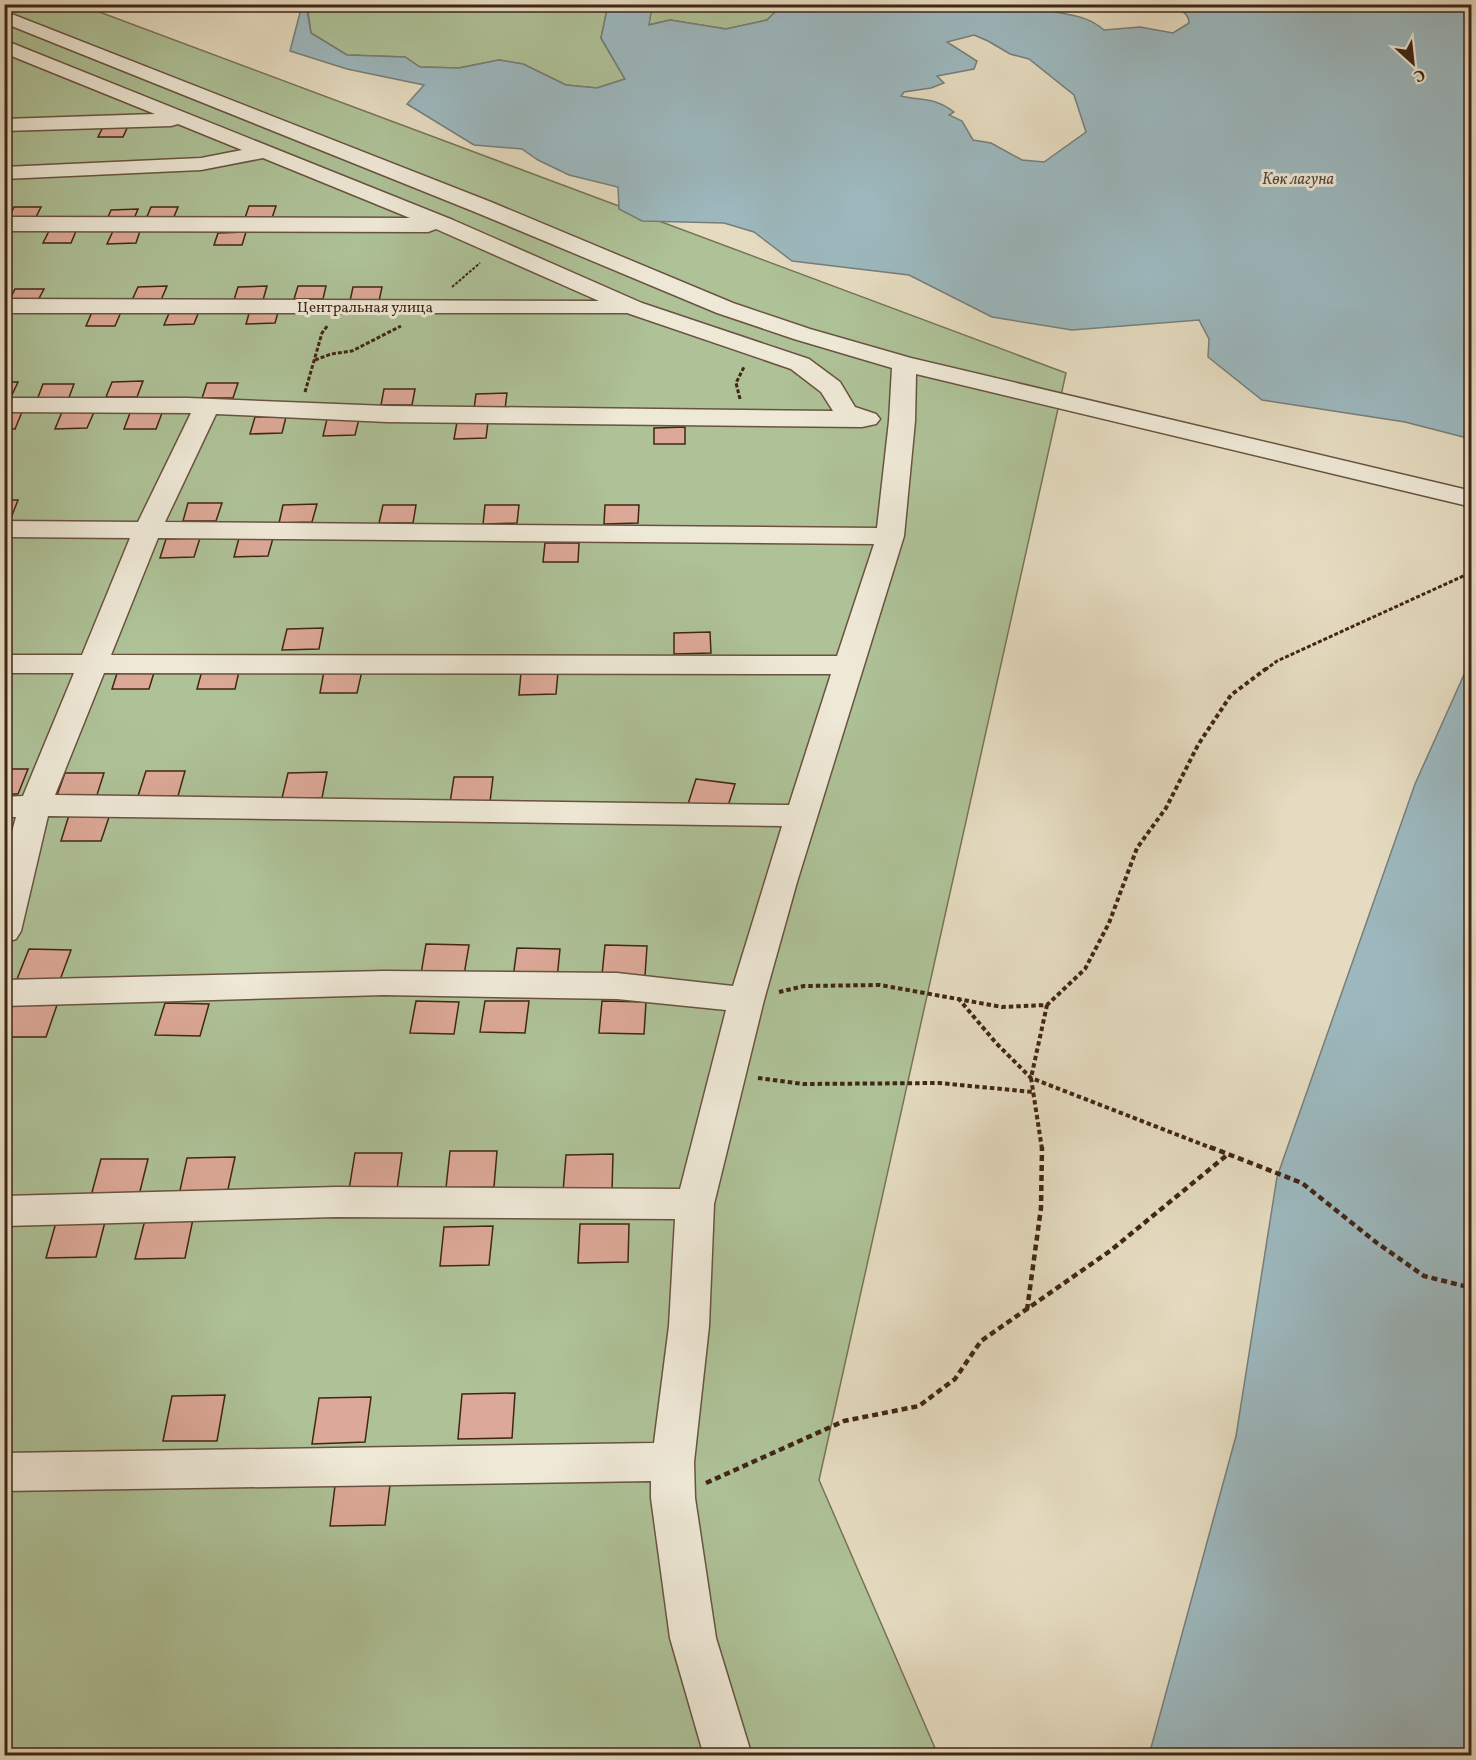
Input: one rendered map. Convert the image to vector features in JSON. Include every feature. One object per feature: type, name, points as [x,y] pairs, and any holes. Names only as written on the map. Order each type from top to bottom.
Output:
[{"type":"street","points":[[4,16],[483,207],[725,308],[801,334],[904,364],[1467,494]]},
{"type":"street","points":[[4,46],[40,63],[445,225],[634,308],[800,364],[831,387],[846,412],[862,419]]},
{"type":"street","points":[[4,60],[21,59],[40,63]]},
{"type":"street","points":[[4,126],[184,120]]},
{"type":"street","points":[[4,173],[201,164],[264,152]]},
{"type":"street","points":[[4,224],[445,225],[483,207]]},
{"type":"street","name":"Центральная улица","points":[[4,306],[725,308]]},
{"type":"street","points":[[728,1755],[693,1638],[673,1480],[689,1326],[695,1204],[747,1000],[801,816],[890,537],[902,421],[904,364]]},
{"type":"street","points":[[4,405],[207,406],[387,414],[902,421]]},
{"type":"street","points":[[4,931],[19,807],[92,664],[147,531],[207,406]]},
{"type":"street","points":[[4,529],[890,537]]},
{"type":"street","points":[[4,664],[849,665]]},
{"type":"street","points":[[19,807],[75,805],[801,816]]},
{"type":"street","points":[[4,993],[384,983],[617,986],[747,1000]]},
{"type":"street","points":[[4,1211],[336,1202],[695,1204]]},
{"type":"street","points":[[4,1472],[673,1480]]},
{"type":"path","points":[[299,409],[322,333],[340,307]]},
{"type":"path","points":[[744,418],[736,383],[750,349]]},
{"type":"path","points":[[1026,1311],[1041,1208],[1042,1147],[1031,1078],[1047,1005],[1085,969],[1109,923],[1137,848],[1166,808],[1197,745],[1231,695],[1277,661],[1472,572]]},
{"type":"path","points":[[747,1000],[804,986],[879,986],[1002,1007],[1047,1005]]},
{"type":"path","points":[[958,998],[996,1043],[1031,1078],[1302,1184],[1377,1243],[1424,1276],[1472,1288]]},
{"type":"path","points":[[729,1075],[803,1084],[939,1083],[1033,1092]]},
{"type":"path","points":[[673,1480],[844,1421],[919,1406],[955,1379],[981,1341],[1110,1251],[1227,1155]]},
{"type":"green space","points":[[78,4],[1066,373],[819,1480],[938,1755],[5,1756],[4,5]]},
{"type":"green space","points":[[307,5],[608,5],[601,38],[625,79],[597,88],[566,85],[523,64],[499,60],[459,68],[420,67],[405,57],[347,55],[311,33]]},
{"type":"green space","points":[[650,5],[792,5],[778,9],[767,20],[726,29],[670,20],[648,25],[652,7]]},
{"type":"water","name":"Көк лагуна","points":[[302,5],[306,5],[311,33],[347,55],[405,57],[420,67],[459,68],[499,60],[523,64],[566,85],[597,88],[625,79],[601,38],[608,5],[650,5],[652,7],[649,25],[670,20],[726,29],[767,20],[778,9],[792,5],[1032,5],[1087,19],[1104,30],[1140,27],[1173,33],[1189,23],[1182,11],[1167,5],[1471,5],[1471,439],[1405,422],[1262,400],[1208,357],[1209,339],[1199,320],[1072,330],[992,317],[909,275],[792,261],[754,232],[724,223],[642,221],[619,209],[618,187],[569,175],[538,160],[522,149],[474,145],[407,104],[424,85],[347,69],[290,51]],"holes":[[[974,35],[1010,54],[1029,59],[1074,95],[1086,132],[1044,162],[1022,160],[991,143],[973,140],[962,121],[949,115],[954,112],[947,107],[934,102],[901,96],[904,92],[931,88],[944,83],[937,76],[974,69],[977,61],[947,42]]]},
{"type":"water","points":[[1471,659],[1471,1755],[1149,1755],[1236,1436],[1277,1177],[1415,784]]},
{"type":"building","points":[[128,126],[123,137],[98,137],[103,127]]},
{"type":"building","points":[[249,206],[276,206],[272,218],[245,218]]},
{"type":"building","points":[[14,207],[41,207],[35,219],[8,219]]},
{"type":"building","points":[[151,207],[178,207],[173,219],[146,219]]},
{"type":"building","points":[[138,209],[133,221],[106,222],[111,210]]},
{"type":"building","points":[[49,231],[76,231],[71,243],[43,243]]},
{"type":"building","points":[[113,231],[140,231],[136,243],[107,244]]},
{"type":"building","points":[[246,232],[242,245],[214,245],[218,233]]},
{"type":"building","points":[[167,286],[161,300],[132,300],[138,287]]},
{"type":"building","points":[[267,286],[263,300],[234,300],[238,287]]},
{"type":"building","points":[[298,286],[326,286],[323,299],[294,299]]},
{"type":"building","points":[[353,287],[382,287],[379,301],[350,301]]},
{"type":"building","points":[[15,289],[44,289],[37,302],[8,303]]},
{"type":"building","points":[[279,309],[275,323],[246,324],[250,310]]},
{"type":"building","points":[[170,311],[199,311],[194,324],[164,325]]},
{"type":"building","points":[[92,312],[121,312],[115,326],[86,326]]},
{"type":"building","points":[[143,381],[137,397],[106,397],[112,382]]},
{"type":"building","points":[[4,382],[18,382],[11,397],[4,397]]},
{"type":"building","points":[[207,383],[238,383],[233,398],[202,398]]},
{"type":"building","points":[[43,384],[74,384],[68,400],[37,400]]},
{"type":"building","points":[[384,389],[415,389],[412,405],[381,405]]},
{"type":"building","points":[[507,393],[505,409],[474,409],[476,394]]},
{"type":"building","points":[[22,412],[15,429],[4,429],[4,413]]},
{"type":"building","points":[[62,412],[94,412],[87,428],[55,429]]},
{"type":"building","points":[[130,413],[162,413],[156,429],[124,429]]},
{"type":"building","points":[[255,417],[286,417],[282,433],[250,434]]},
{"type":"building","points":[[327,419],[359,419],[355,435],[323,436]]},
{"type":"building","points":[[457,422],[488,422],[486,438],[454,439]]},
{"type":"building","points":[[685,427],[685,444],[654,444],[654,428]]},
{"type":"building","points":[[4,500],[18,500],[11,518],[4,518]]},
{"type":"building","points":[[188,503],[222,503],[216,521],[183,521]]},
{"type":"building","points":[[317,504],[312,522],[279,523],[283,505]]},
{"type":"building","points":[[383,505],[416,505],[413,523],[379,523]]},
{"type":"building","points":[[485,505],[519,505],[517,523],[483,524]]},
{"type":"building","points":[[605,505],[639,505],[638,523],[604,524]]},
{"type":"building","points":[[200,538],[194,557],[160,558],[166,539]]},
{"type":"building","points":[[239,538],[273,538],[268,556],[234,557]]},
{"type":"building","points":[[545,543],[579,543],[578,562],[543,562]]},
{"type":"building","points":[[323,628],[319,649],[282,650],[287,629]]},
{"type":"building","points":[[710,632],[711,653],[674,654],[674,633]]},
{"type":"building","points":[[156,666],[149,689],[112,689],[119,667]]},
{"type":"building","points":[[203,667],[240,667],[235,689],[197,689]]},
{"type":"building","points":[[324,671],[362,671],[357,693],[320,693]]},
{"type":"building","points":[[521,672],[558,672],[556,694],[519,695]]},
{"type":"building","points":[[4,769],[28,769],[18,794],[4,794]]},
{"type":"building","points":[[146,771],[185,771],[178,796],[138,796]]},
{"type":"building","points":[[327,772],[322,798],[282,798],[288,773]]},
{"type":"building","points":[[65,773],[104,773],[96,798],[56,798]]},
{"type":"building","points":[[454,777],[493,777],[490,802],[450,803]]},
{"type":"building","points":[[696,779],[735,784],[727,809],[688,804]]},
{"type":"building","points":[[110,814],[101,841],[61,841],[69,815]]},
{"type":"building","points":[[426,944],[469,945],[464,975],[421,974]]},
{"type":"building","points":[[605,945],[647,946],[645,976],[602,975]]},
{"type":"building","points":[[517,948],[560,949],[557,979],[513,978]]},
{"type":"building","points":[[29,949],[71,950],[60,980],[17,979]]},
{"type":"building","points":[[416,1001],[459,1002],[454,1034],[410,1033]]},
{"type":"building","points":[[485,1001],[529,1001],[525,1033],[480,1032]]},
{"type":"building","points":[[602,1001],[646,1002],[644,1034],[599,1033]]},
{"type":"building","points":[[165,1003],[209,1004],[200,1036],[155,1035]]},
{"type":"building","points":[[13,1004],[57,1005],[46,1037],[4,1037],[4,1027]]},
{"type":"building","points":[[450,1151],[497,1151],[494,1187],[446,1188]]},
{"type":"building","points":[[355,1153],[402,1153],[397,1189],[349,1190]]},
{"type":"building","points":[[613,1154],[612,1191],[563,1192],[566,1155]]},
{"type":"building","points":[[235,1157],[227,1194],[179,1195],[187,1158]]},
{"type":"building","points":[[101,1159],[148,1159],[139,1195],[91,1196]]},
{"type":"building","points":[[106,1218],[96,1257],[46,1258],[57,1219]]},
{"type":"building","points":[[193,1219],[185,1258],[135,1259],[145,1220]]},
{"type":"building","points":[[580,1224],[629,1224],[628,1262],[578,1263]]},
{"type":"building","points":[[493,1226],[489,1265],[440,1266],[444,1227]]},
{"type":"building","points":[[515,1393],[512,1438],[458,1439],[462,1394]]},
{"type":"building","points":[[225,1395],[217,1441],[163,1441],[172,1396]]},
{"type":"building","points":[[371,1397],[365,1442],[312,1444],[319,1398]]},
{"type":"building","points":[[391,1477],[385,1525],[330,1526],[336,1478]]}]
